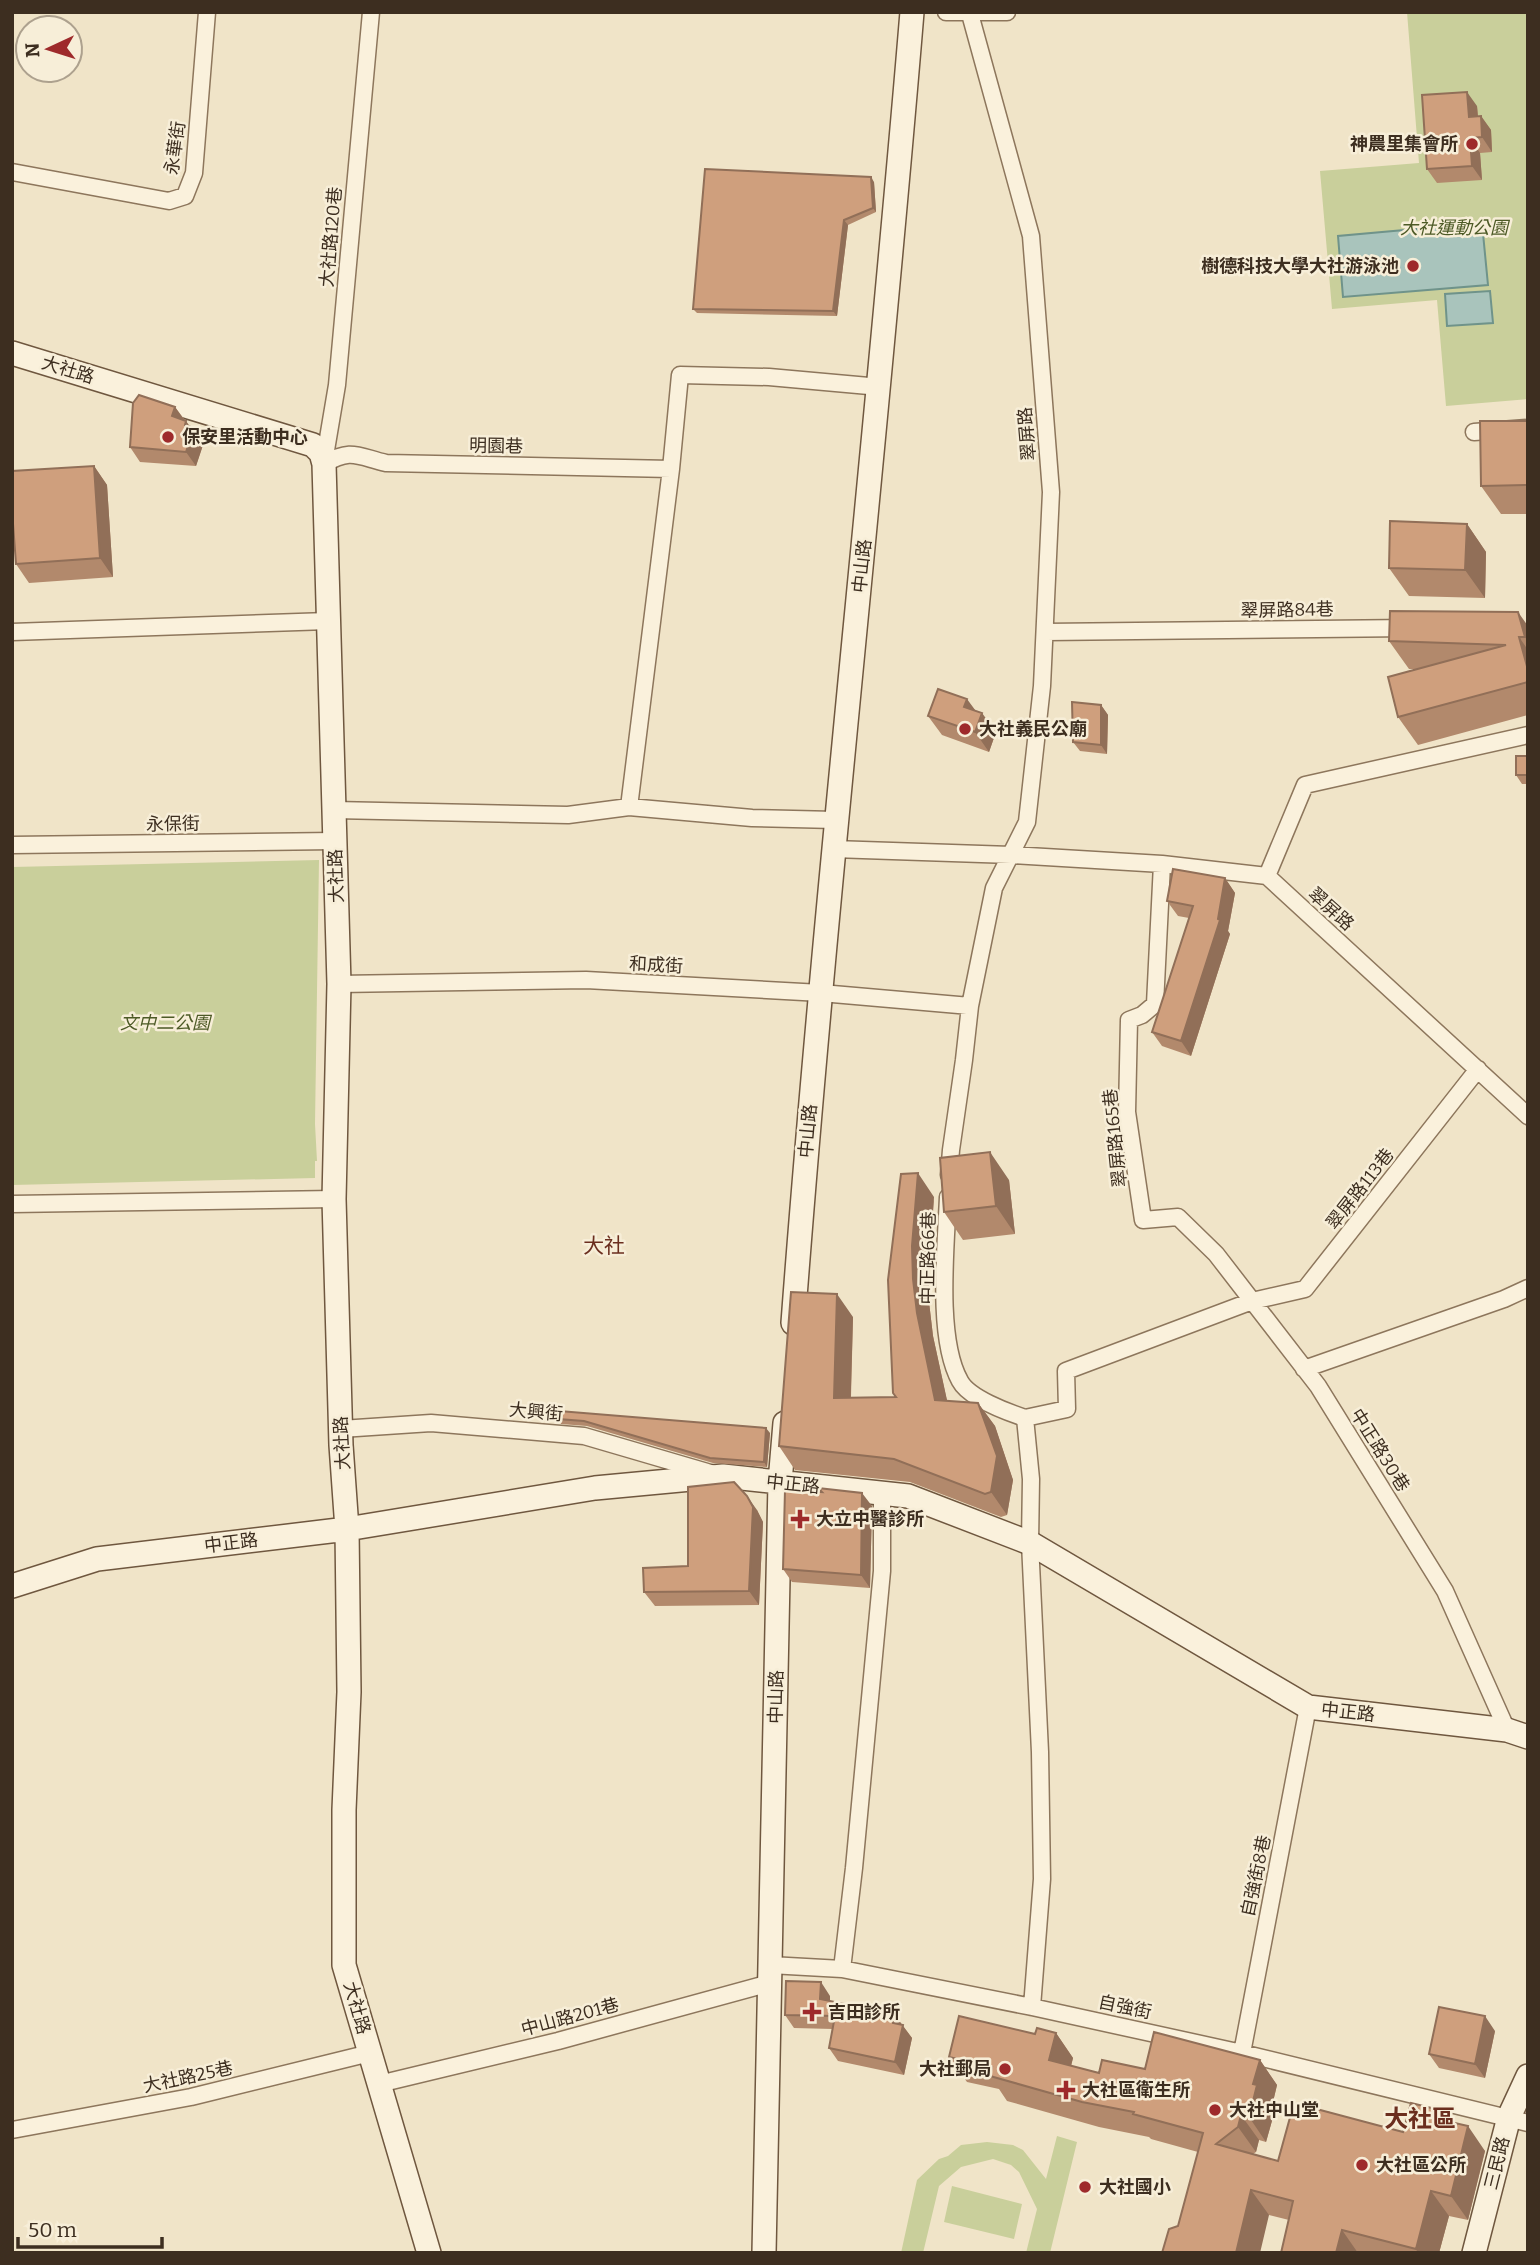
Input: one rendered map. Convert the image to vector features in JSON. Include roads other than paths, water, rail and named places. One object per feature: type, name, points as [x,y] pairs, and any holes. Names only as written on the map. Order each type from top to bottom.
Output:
[{"type":"street","name":"永華街","points":[[12,172],[169,201],[185,196],[194,173],[207,12]]},
{"type":"street","name":"大社路120巷","points":[[324,464],[337,385],[371,12]]},
{"type":"street","name":"中山路","points":[[791,1348],[835,820],[880,387],[912,12]]},
{"type":"street","points":[[946,12],[1007,12]]},
{"type":"street","name":"翠屏路","points":[[970,14],[1031,236],[1051,492],[1046,632],[1027,822],[1011,855]]},
{"type":"street","name":"大社路","points":[[12,353],[313,445],[321,453],[324,464],[339,984],[334,1199],[349,1692],[344,1810],[344,1965],[429,2253]]},
{"type":"street","points":[[629,807],[680,375],[769,377],[880,387]]},
{"type":"street","points":[[1474,432],[1528,428]]},
{"type":"street","name":"明園巷","points":[[324,464],[340,454],[352,454],[386,463],[671,469]]},
{"type":"street","points":[[12,632],[328,621]]},
{"type":"street","name":"翠屏路84巷","points":[[1046,632],[1422,628]]},
{"type":"street","points":[[833,849],[1163,864],[1267,876],[1305,786],[1528,735]]},
{"type":"street","points":[[334,810],[568,816],[629,807],[752,818],[835,820]]},
{"type":"street","name":"永保街","points":[[12,845],[335,841]]},
{"type":"street","name":"中正路66巷","points":[[1011,855],[994,888],[970,1006],[951,1150],[946,1250],[949,1348],[960,1383],[995,1408],[1025,1418]]},
{"type":"street","name":"翠屏路165巷","points":[[1163,864],[1155,1004],[1142,1015],[1129,1020],[1127,1112],[1143,1220],[1178,1217]]},
{"type":"street","name":"翠屏路","points":[[1267,876],[1528,1116]]},
{"type":"street","name":"和成街","points":[[339,984],[586,980],[821,993],[970,1006]]},
{"type":"street","name":"翠屏路113巷","points":[[1025,1418],[1067,1409],[1066,1371],[1252,1301],[1305,1289],[1478,1069]]},
{"type":"street","points":[[12,1204],[334,1199]]},
{"type":"street","name":"中正路30巷","points":[[1178,1217],[1216,1254],[1318,1386],[1445,1591],[1518,1733]]},
{"type":"street","points":[[1304,1369],[1504,1299],[1528,1288]]},
{"type":"street","name":"中山路","points":[[764,2253],[780,1482],[787,1401]]},
{"type":"street","points":[[1025,1418],[1031,1479],[1030,1543],[1041,1752],[1042,1879],[1032,2007]]},
{"type":"street","name":"大興街","points":[[341,1429],[431,1423],[584,1436],[723,1476]]},
{"type":"street","name":"中正路","points":[[12,1586],[97,1559],[346,1529],[595,1488],[723,1476],[908,1496],[1030,1543],[1308,1707],[1518,1733]]},
{"type":"street","points":[[842,1969],[882,1571],[882,1494]]},
{"type":"street","name":"自強街8巷","points":[[1242,2053],[1308,1707]]},
{"type":"street","name":"自強街","points":[[770,1974],[842,1969],[1242,2053],[1518,2120]]},
{"type":"street","name":"中山路201巷","points":[[379,2084],[558,2041],[770,1974]]},
{"type":"street","name":"大社路25巷","points":[[12,2130],[191,2098],[370,2053]]},
{"type":"street","name":"三民路","points":[[1475,2253],[1518,2120],[1528,2076]]},
{"type":"water","points":[[1482,223],[1488,285],[1343,297],[1338,236]]},
{"type":"water","points":[[1490,291],[1493,323],[1447,326],[1445,294]]},
{"type":"place","name":"神農里集會所","points":[[1472,144]]},
{"type":"place","name":"樹德科技大學大社游泳池","points":[[1413,266]]},
{"type":"place","name":"保安里活動中心","points":[[168,437]]},
{"type":"place","name":"大社義民公廟","points":[[965,729]]},
{"type":"place","name":"大立中醫診所","points":[[800,1519]]},
{"type":"place","name":"吉田診所","points":[[812,2012]]},
{"type":"place","name":"大社郵局","points":[[1005,2069]]},
{"type":"place","name":"大社區衛生所","points":[[1066,2090]]},
{"type":"place","name":"大社中山堂","points":[[1215,2110]]},
{"type":"place","name":"大社區公所","points":[[1362,2165]]},
{"type":"place","name":"大社國小","points":[[1085,2187]]},
{"type":"district","name":"大社","points":[[604,1246]]},
{"type":"district","name":"大社區","points":[[1420,2119]]},
{"type":"park label","name":"大社運動公園","points":[[1454,228]]},
{"type":"park label","name":"文中二公園","points":[[165,1023]]}]
